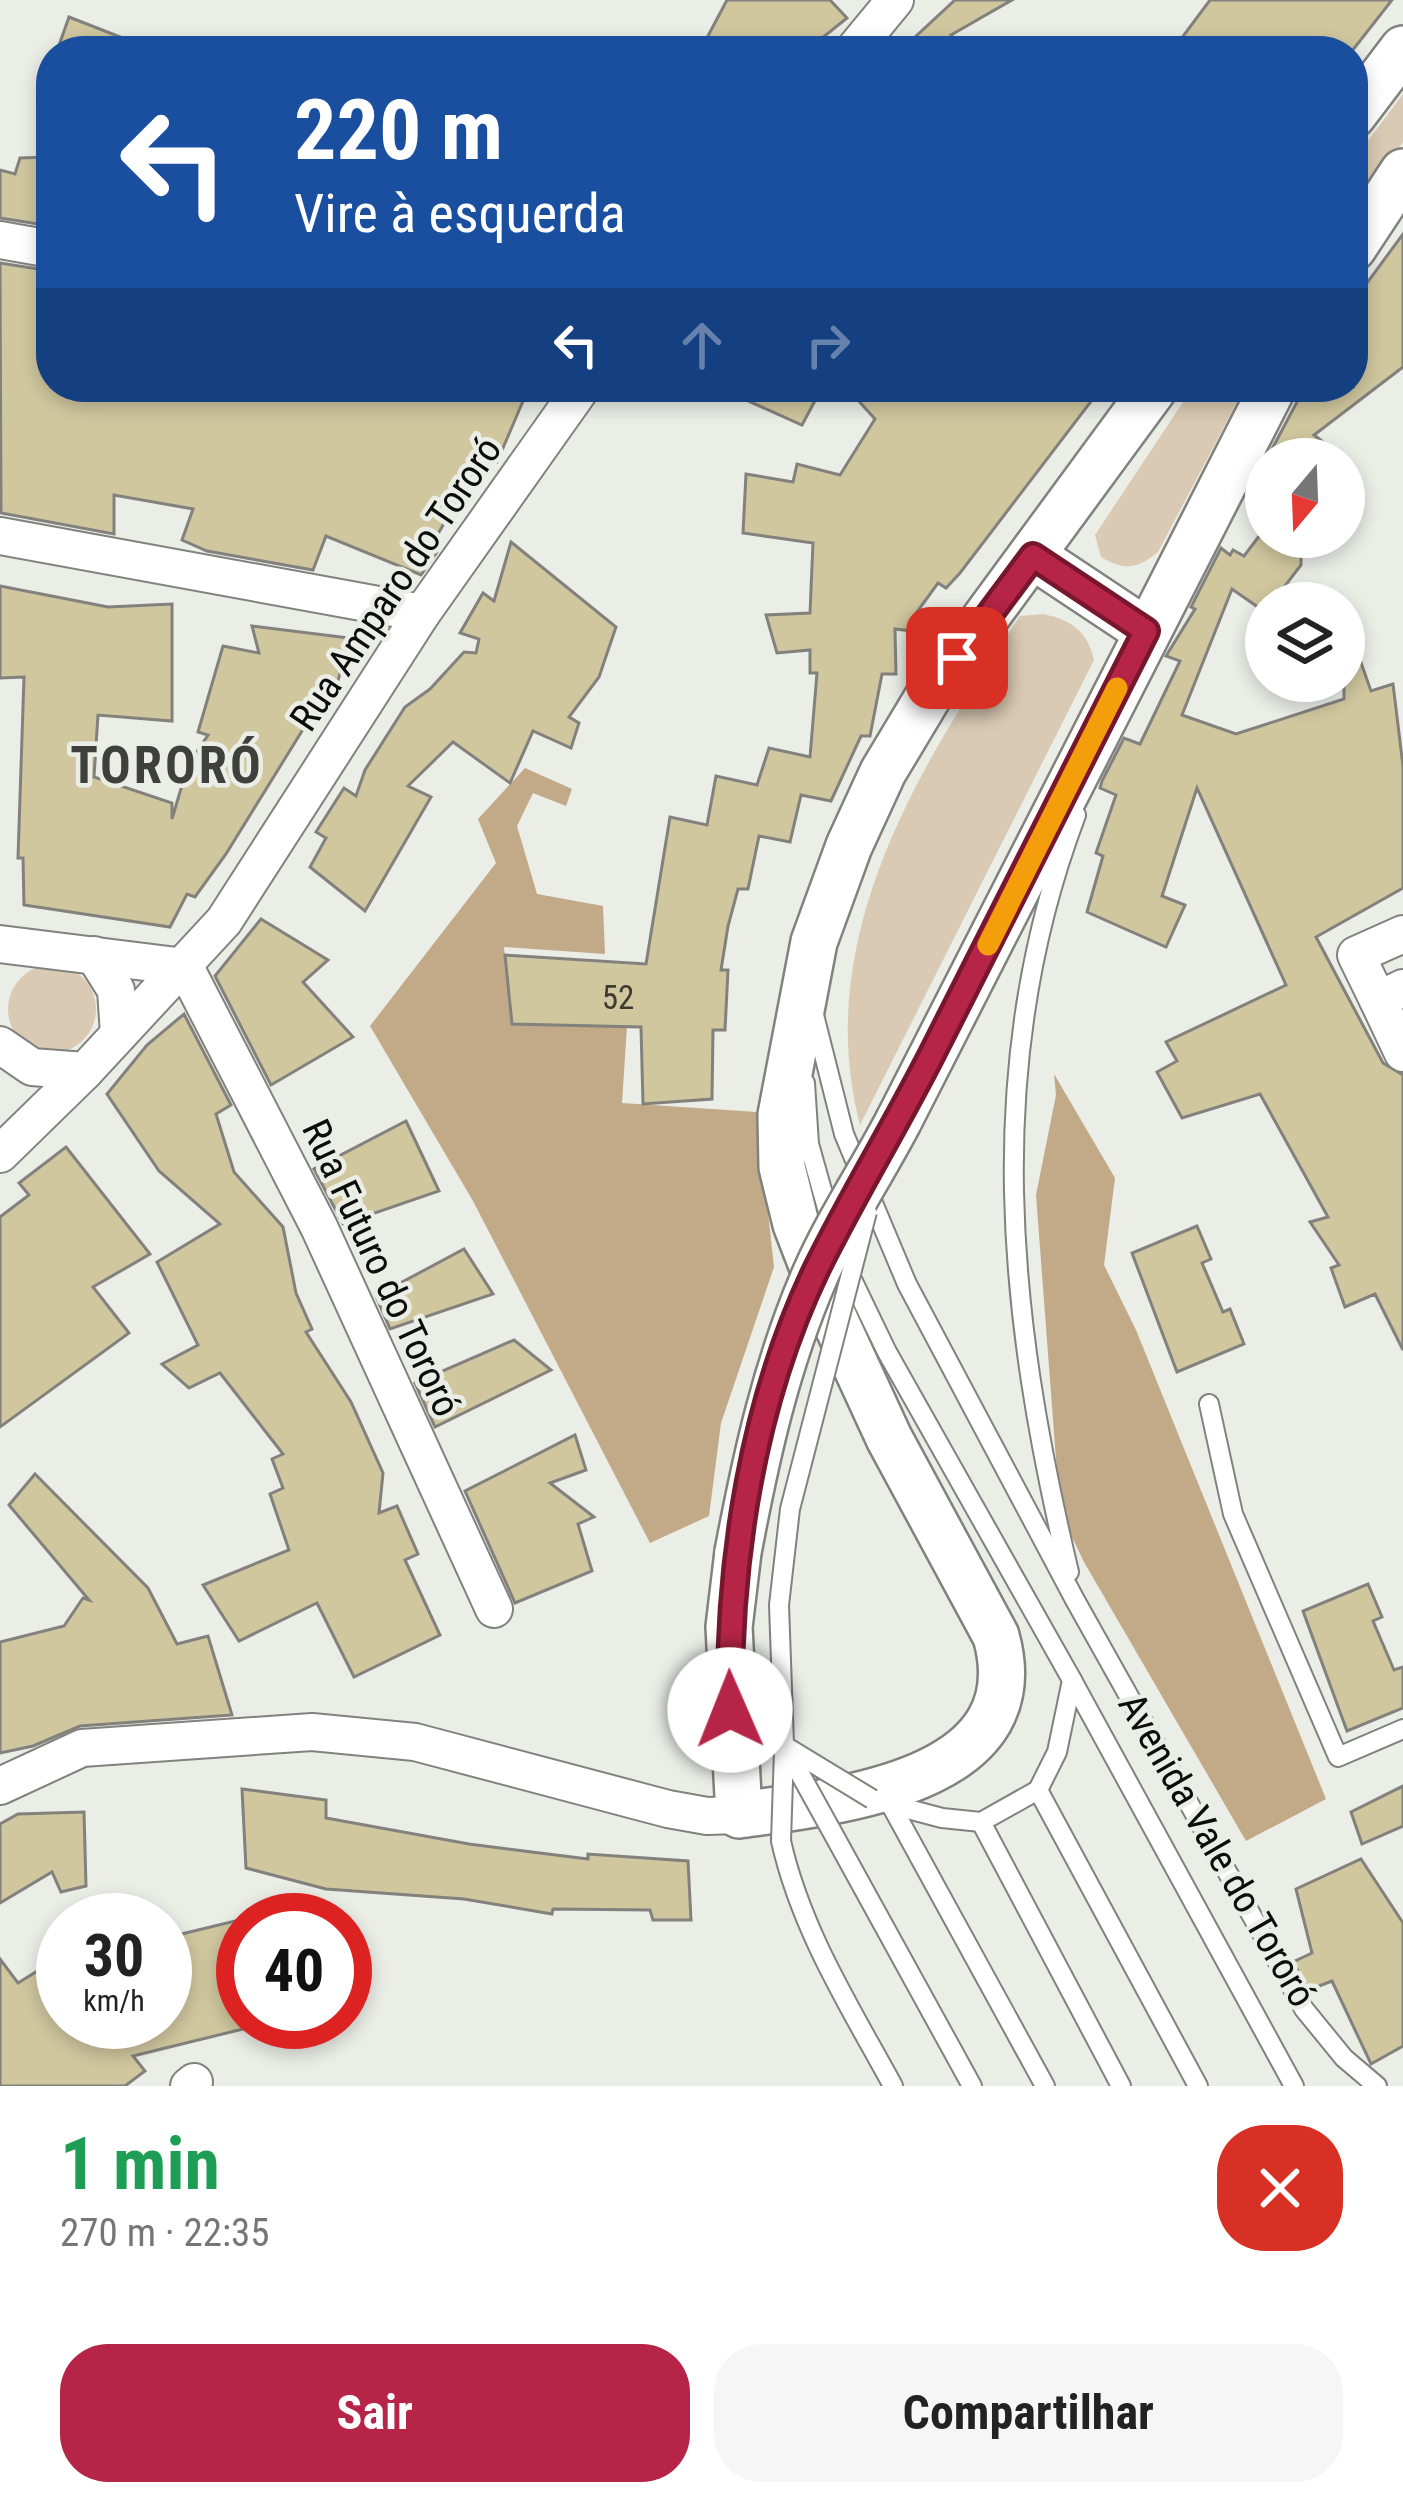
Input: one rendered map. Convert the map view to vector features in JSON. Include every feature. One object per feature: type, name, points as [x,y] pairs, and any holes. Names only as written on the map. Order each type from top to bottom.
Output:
[{"type":"street","points":[[866,36],[896,0]]},
{"type":"street","points":[[1368,96],[1403,50]]},
{"type":"street","points":[[1368,225],[1403,172]]},
{"type":"street","points":[[0,240],[36,246]]},
{"type":"street","name":"Rua Amparo do Tororó","points":[[0,1154],[185,967],[224,921],[422,613],[571,402]]},
{"type":"street","name":"Avenida Vale do Tororó","points":[[1144,402],[931,692],[883,772],[831,891],[806,982],[781,1115],[782,1167],[796,1224],[850,1358],[996,1636],[1005,1666],[1003,1695],[992,1724],[970,1749],[918,1777],[804,1806],[739,1815],[729,1627],[765,1413],[795,1323],[817,1269],[890,1137],[1266,402]]},
{"type":"street","points":[[0,536],[422,613]]},
{"type":"street","points":[[1033,556],[1146,631]]},
{"type":"street","points":[[1403,934],[1356,955],[1391,994],[1403,1053]]},
{"type":"street","points":[[0,944],[185,967]]},
{"type":"street","points":[[94,955],[116,990],[119,1034]]},
{"type":"street","name":"Rua Futuro do Tororó","points":[[185,967],[319,1227],[494,1609]]},
{"type":"street","points":[[0,1045],[32,1067],[85,1071]]},
{"type":"street","points":[[0,1786],[82,1748],[312,1732],[416,1742],[668,1809],[707,1816],[739,1815]]},
{"type":"lane","name":"Avenida Vale do Tororó","points":[[1075,1600],[1036,1437],[1021,1315],[1011,1208],[1017,1090],[1039,940],[1070,830],[1146,631]]},
{"type":"lane","name":"Avenida Vale do Tororó","points":[[806,982],[844,1134],[907,1284],[1075,1600],[1304,2009],[1344,2058],[1377,2086]]},
{"type":"lane","points":[[806,982],[809,1144],[844,1264],[887,1352],[1294,2086]]},
{"type":"lane","points":[[890,1137],[790,1509],[779,1605],[782,1841],[791,1884],[812,1935],[893,2086]]},
{"type":"lane","points":[[1209,1404],[1232,1514],[1338,1757],[1403,1729]]},
{"type":"lane","points":[[784,1745],[892,1807],[981,1822],[1038,1790],[1057,1752],[1072,1679]]},
{"type":"lane","points":[[784,1745],[972,2086]]},
{"type":"lane","points":[[1038,1790],[1198,2086]]},
{"type":"lane","points":[[892,1807],[1045,2086]]},
{"type":"lane","points":[[981,1822],[1121,2086]]},
{"type":"shaded area","points":[[1403,94],[1403,142],[1368,191],[1368,141]]},
{"type":"shaded area","points":[[1183,402],[1237,402],[1158,552],[1131,566],[1109,562],[1101,557],[1095,535]]},
{"type":"shaded area","points":[[1043,614],[1077,628],[1094,660],[860,1125],[849,1055],[850,987],[862,921],[884,857],[912,794],[982,674],[1020,616]]},
{"type":"shaded area","points":[[525,768],[572,789],[566,806],[533,793],[517,826],[537,894],[603,906],[605,954],[504,947],[512,1024],[627,1026],[622,1103],[757,1112],[774,1267],[721,1423],[709,1516],[650,1543],[473,1201],[370,1026],[496,863],[478,819]]},
{"type":"shaded area","points":[[52,965],[69,968],[83,978],[93,992],[93,1026],[83,1040],[69,1050],[52,1053],[35,1050],[21,1040],[11,1026],[8,1009],[11,992],[21,978],[35,968]]},
{"type":"shaded area","points":[[1054,1074],[1115,1178],[1104,1265],[1136,1330],[1326,1799],[1246,1841],[1084,1562],[1060,1512],[1036,1195],[1056,1095]]},
{"type":"building","points":[[727,0],[830,0],[847,18],[825,36],[708,36]]},
{"type":"building","points":[[955,0],[1012,0],[952,36],[916,36]]},
{"type":"building","points":[[1210,0],[1392,0],[1364,36],[1183,36]]},
{"type":"building","points":[[69,17],[118,36],[62,36]]},
{"type":"building","points":[[36,157],[36,224],[0,218],[0,170],[15,174],[20,158]]},
{"type":"building","points":[[1403,234],[1403,367],[1368,394],[1368,282]]},
{"type":"building","points":[[0,263],[36,269],[36,402],[523,402],[497,462],[482,456],[438,534],[437,552],[421,575],[326,536],[313,570],[207,551],[182,540],[193,509],[114,495],[114,534],[1,513]]},
{"type":"building","points":[[751,402],[814,402],[802,425]]},
{"type":"building","points":[[860,402],[1091,402],[960,573],[946,588],[938,583],[914,616],[912,631],[895,629],[896,674],[882,674],[870,736],[861,736],[831,801],[801,795],[790,842],[759,836],[748,889],[738,889],[728,926],[721,970],[728,970],[725,1030],[713,1030],[712,1099],[643,1104],[641,1027],[512,1024],[505,955],[646,964],[670,817],[707,825],[716,776],[757,785],[769,748],[810,757],[817,673],[810,673],[810,650],[777,653],[766,615],[810,613],[813,543],[743,533],[746,474],[793,482],[797,464],[840,475],[875,419]]},
{"type":"building","points":[[1297,402],[1357,402],[1314,435],[1318,438],[1278,438]]},
{"type":"building","points":[[511,542],[616,627],[599,677],[569,717],[579,723],[571,748],[533,731],[510,783],[453,742],[408,786],[431,797],[365,911],[310,867],[326,838],[316,832],[344,788],[356,796],[365,770],[405,707],[430,689],[464,652],[476,653],[479,639],[460,633],[483,593],[494,601]]},
{"type":"building","points":[[1221,548],[1230,555],[1233,550],[1244,556],[1301,558],[1301,565],[1288,582],[1245,582],[1245,598],[1232,589],[1182,715],[1236,734],[1335,702],[1365,702],[1365,674],[1371,691],[1393,684],[1403,766],[1403,888],[1316,937],[1383,1063],[1403,1075],[1403,1350],[1375,1294],[1345,1307],[1331,1268],[1339,1265],[1310,1222],[1328,1217],[1260,1094],[1182,1118],[1157,1072],[1177,1061],[1166,1042],[1286,985],[1197,788],[1162,896],[1185,905],[1166,947],[1087,912],[1103,856],[1096,853],[1116,795],[1100,788],[1102,781],[1124,738],[1140,744],[1180,661],[1166,656],[1195,609],[1191,607]]},
{"type":"building","points":[[0,586],[108,607],[172,604],[172,721],[98,715],[94,777],[172,803],[172,819],[188,765],[208,735],[198,732],[223,646],[259,653],[252,626],[349,638],[333,700],[323,697],[226,854],[195,897],[187,894],[170,927],[24,905],[23,858],[18,858],[24,677],[0,678]]},
{"type":"building","points":[[261,919],[328,960],[303,982],[353,1037],[271,1085],[215,976]]},
{"type":"building","points":[[184,1014],[231,1105],[216,1114],[234,1172],[283,1227],[296,1293],[312,1329],[306,1332],[351,1402],[383,1473],[379,1513],[397,1506],[418,1554],[405,1560],[440,1635],[354,1677],[317,1603],[239,1641],[203,1585],[289,1550],[270,1494],[283,1488],[272,1459],[283,1454],[220,1373],[189,1388],[162,1364],[198,1345],[157,1262],[220,1224],[159,1171],[107,1094],[147,1045]]},
{"type":"building","points":[[406,1121],[439,1191],[343,1224],[314,1169]]},
{"type":"building","points":[[66,1147],[150,1254],[93,1287],[129,1333],[0,1427],[0,1217],[29,1195],[19,1183]]},
{"type":"building","points":[[1197,1226],[1211,1259],[1202,1263],[1223,1312],[1230,1309],[1244,1344],[1177,1372],[1132,1253]]},
{"type":"building","points":[[464,1249],[493,1294],[390,1329],[376,1296]]},
{"type":"building","points":[[514,1340],[551,1370],[435,1427],[415,1383]]},
{"type":"building","points":[[575,1435],[586,1470],[550,1483],[594,1517],[578,1524],[592,1571],[515,1603],[465,1491]]},
{"type":"building","points":[[35,1474],[148,1588],[177,1644],[208,1636],[232,1715],[80,1726],[33,1746],[0,1753],[0,1642],[64,1626],[83,1598],[89,1600],[9,1505]]},
{"type":"building","points":[[1368,1584],[1382,1617],[1373,1621],[1394,1670],[1403,1667],[1403,1708],[1347,1731],[1303,1611]]},
{"type":"building","points":[[1403,1786],[1403,1826],[1362,1844],[1351,1812]]},
{"type":"building","points":[[242,1789],[326,1800],[326,1818],[469,1844],[588,1859],[588,1854],[688,1861],[691,1920],[653,1920],[650,1910],[553,1909],[552,1914],[464,1899],[326,1889],[246,1868]]},
{"type":"building","points":[[84,1812],[86,1886],[61,1892],[52,1872],[0,1903],[0,1824],[18,1814]]},
{"type":"building","points":[[1361,1859],[1403,1923],[1403,2046],[1371,2064],[1332,1981],[1309,1990],[1293,1962],[1312,1953],[1296,1889]]},
{"type":"building","points":[[216,1926],[216,2036],[192,2042],[192,1931]]},
{"type":"building","points":[[0,1959],[18,1983],[36,1972],[36,2049],[162,2049],[133,2056],[145,2071],[125,2086],[0,2086]]},
{"type":"slow traffic","points":[[988,945],[1117,688]]},
{"type":"district","name":"TORORÓ","points":[[167,765]]},
{"type":"route","points":[[730,1710],[729,1627],[738,1552],[765,1413],[795,1323],[817,1269],[899,1120],[1146,631],[1033,556],[957,658]]}]
